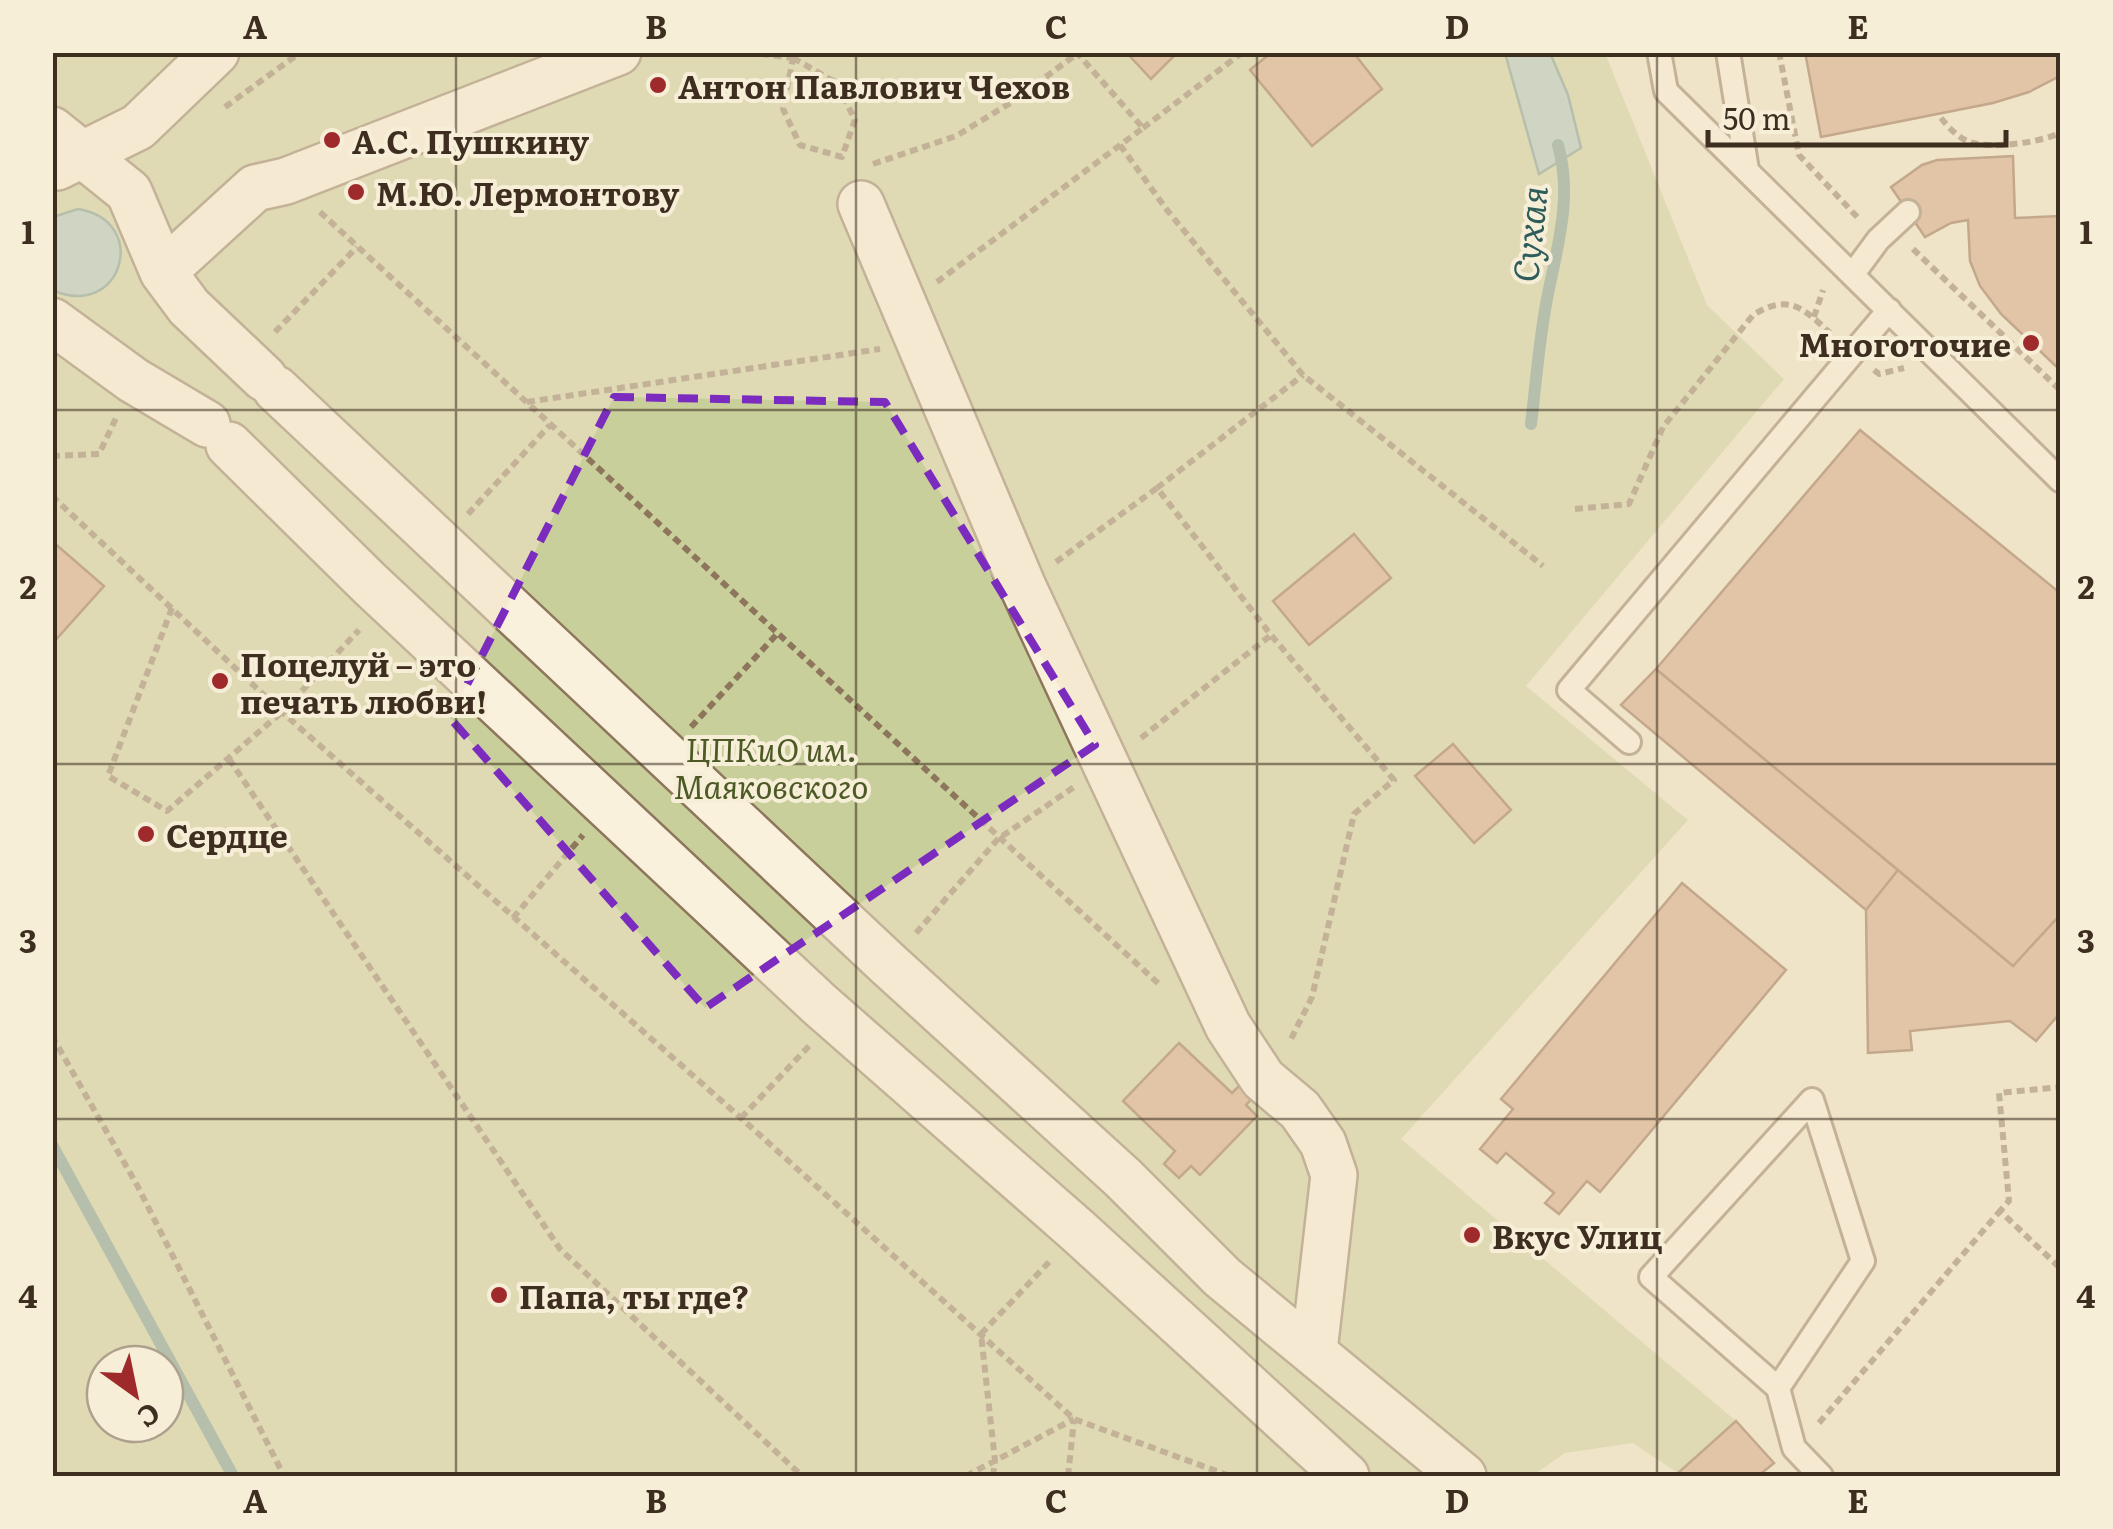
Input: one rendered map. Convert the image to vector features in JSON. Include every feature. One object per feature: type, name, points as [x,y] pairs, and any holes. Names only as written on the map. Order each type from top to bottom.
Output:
[{"type":"street","points":[[62,152],[138,127],[216,52]]},
{"type":"street","points":[[162,272],[255,188],[286,181],[618,52]]},
{"type":"street","points":[[62,152],[129,192],[162,272],[189,307],[262,376],[888,964],[1123,1178],[1222,1277],[1463,1476]]},
{"type":"street","points":[[864,185],[913,325],[1023,586],[1228,1026],[1263,1078],[1300,1110],[1323,1144],[1334,1175],[1314,1351]]},
{"type":"street","points":[[52,321],[218,435],[388,600],[835,1018],[1078,1231],[1346,1476]]},
{"type":"lane","points":[[1659,52],[1666,91],[2060,480]]},
{"type":"lane","points":[[1728,52],[1747,170]]},
{"type":"lane","points":[[1853,274],[1878,240],[1908,212]]},
{"type":"lane","points":[[1629,742],[1569,690],[1890,310]]},
{"type":"lane","points":[[1778,1388],[1863,1261],[1812,1100],[1651,1277],[1778,1388],[1794,1448],[1822,1476]]},
{"type":"path","points":[[748,52],[795,55],[837,83],[855,120],[842,157],[800,145],[783,109],[795,55]]},
{"type":"path","points":[[526,402],[913,325],[1120,145],[1243,52]]},
{"type":"path","points":[[864,185],[956,136],[1078,54],[1143,128]]},
{"type":"path","points":[[1942,118],[1951,130],[1972,143],[2011,144],[2060,132]]},
{"type":"path","points":[[1120,145],[1167,210],[1303,375],[1543,566]]},
{"type":"path","points":[[286,181],[1175,999]]},
{"type":"path","points":[[262,376],[358,247]]},
{"type":"path","points":[[1576,509],[1630,504],[1663,428],[1753,315]]},
{"type":"path","points":[[1023,586],[1303,375]]},
{"type":"path","points":[[440,544],[550,425]]},
{"type":"path","points":[[1157,488],[1271,634],[1394,780],[1354,814],[1312,998],[1283,1055],[1263,1078]]},
{"type":"path","points":[[52,496],[282,712],[742,1118],[1074,1418],[1230,1476]]},
{"type":"path","points":[[172,608],[108,776],[166,812],[282,712],[388,600]]},
{"type":"path","points":[[667,753],[777,634]]},
{"type":"path","points":[[228,758],[560,1249],[802,1476]]},
{"type":"path","points":[[512,918],[608,806]]},
{"type":"path","points":[[888,964],[998,839]]},
{"type":"path","points":[[742,1118],[835,1018]]},
{"type":"path","points":[[52,1036],[137,1185],[284,1476]]},
{"type":"path","points":[[1794,1448],[2009,1201],[1999,1094],[2060,1088]]},
{"type":"path","points":[[2000,1211],[2058,1267]]},
{"type":"path","points":[[980,1334],[1078,1231]]},
{"type":"path","points":[[980,1334],[995,1460],[993,1476]]},
{"type":"path","points":[[966,1476],[1074,1418]]},
{"type":"path","points":[[1068,1476],[1074,1418]]},
{"type":"path","points":[[380,1476],[395,1476]]},
{"type":"highlighted area","points":[[614,397],[885,402],[1095,745],[705,1008],[450,718]]},
{"type":"green space","name":"ЦПКиО им. Маяковского","points":[[52,53],[1605,53],[1707,305],[1784,379],[1526,686],[1688,820],[1401,1139],[1736,1421],[1678,1473],[1633,1443],[1565,1453],[1532,1476],[53,1476]]},
{"type":"water","points":[[1505,53],[1550,53],[1568,95],[1581,148],[1539,174]]},
{"type":"water","points":[[78,209],[101,217],[115,231],[120,248],[119,266],[110,281],[96,292],[76,296],[52,290],[53,217]]},
{"type":"building","points":[[1126,52],[1178,52],[1151,79]]},
{"type":"building","points":[[1272,52],[1353,52],[1382,89],[1312,146],[1250,70]]},
{"type":"building","points":[[1805,52],[2060,52],[2060,76],[2029,92],[1993,103],[1821,137]]},
{"type":"building","points":[[2013,156],[2015,218],[2060,216],[2060,370],[2001,314],[1980,286],[1970,261],[1968,220],[1951,223],[1925,237],[1891,187],[1922,165],[1937,160]]},
{"type":"building","points":[[1860,430],[2060,593],[2060,915],[2013,966],[1656,669]]},
{"type":"building","points":[[1354,534],[1391,578],[1309,645],[1273,601]]},
{"type":"building","points":[[52,541],[104,586],[52,644]]},
{"type":"building","points":[[1656,669],[1898,870],[1866,910],[1621,705]]},
{"type":"building","points":[[1453,744],[1511,810],[1474,843],[1415,776]]},
{"type":"building","points":[[1898,870],[2013,966],[2060,915],[2060,1013],[2036,1041],[2010,1021],[1910,1031],[1912,1050],[1868,1053],[1866,910]]},
{"type":"building","points":[[1682,883],[1786,970],[1600,1192],[1587,1181],[1559,1214],[1545,1203],[1554,1193],[1506,1153],[1497,1163],[1480,1149],[1513,1109],[1501,1099]]},
{"type":"building","points":[[1179,1043],[1232,1093],[1245,1080],[1258,1092],[1246,1105],[1257,1116],[1200,1175],[1191,1166],[1179,1178],[1164,1164],[1175,1151],[1123,1101]]},
{"type":"building","points":[[1736,1421],[1774,1463],[1758,1476],[1678,1473]]},
{"type":"waterway","name":"Сухая","points":[[1531,424],[1542,330],[1564,203],[1558,145]]},
{"type":"waterway","points":[[52,1145],[233,1476]]},
{"type":"place","name":"Антон Павлович Чехов","points":[[658,85]]},
{"type":"place","name":"А.С. Пушкину","points":[[332,140]]},
{"type":"place","name":"М.Ю. Лермонтову","points":[[356,192]]},
{"type":"place","name":"Многоточие","points":[[2031,343]]},
{"type":"place","name":"Поцелуй – это печать любви!","points":[[220,681]]},
{"type":"place","name":"Сердце","points":[[146,834]]},
{"type":"place","name":"Вкус Улиц","points":[[1472,1235]]},
{"type":"place","name":"Папа, ты где?","points":[[499,1295]]}]
